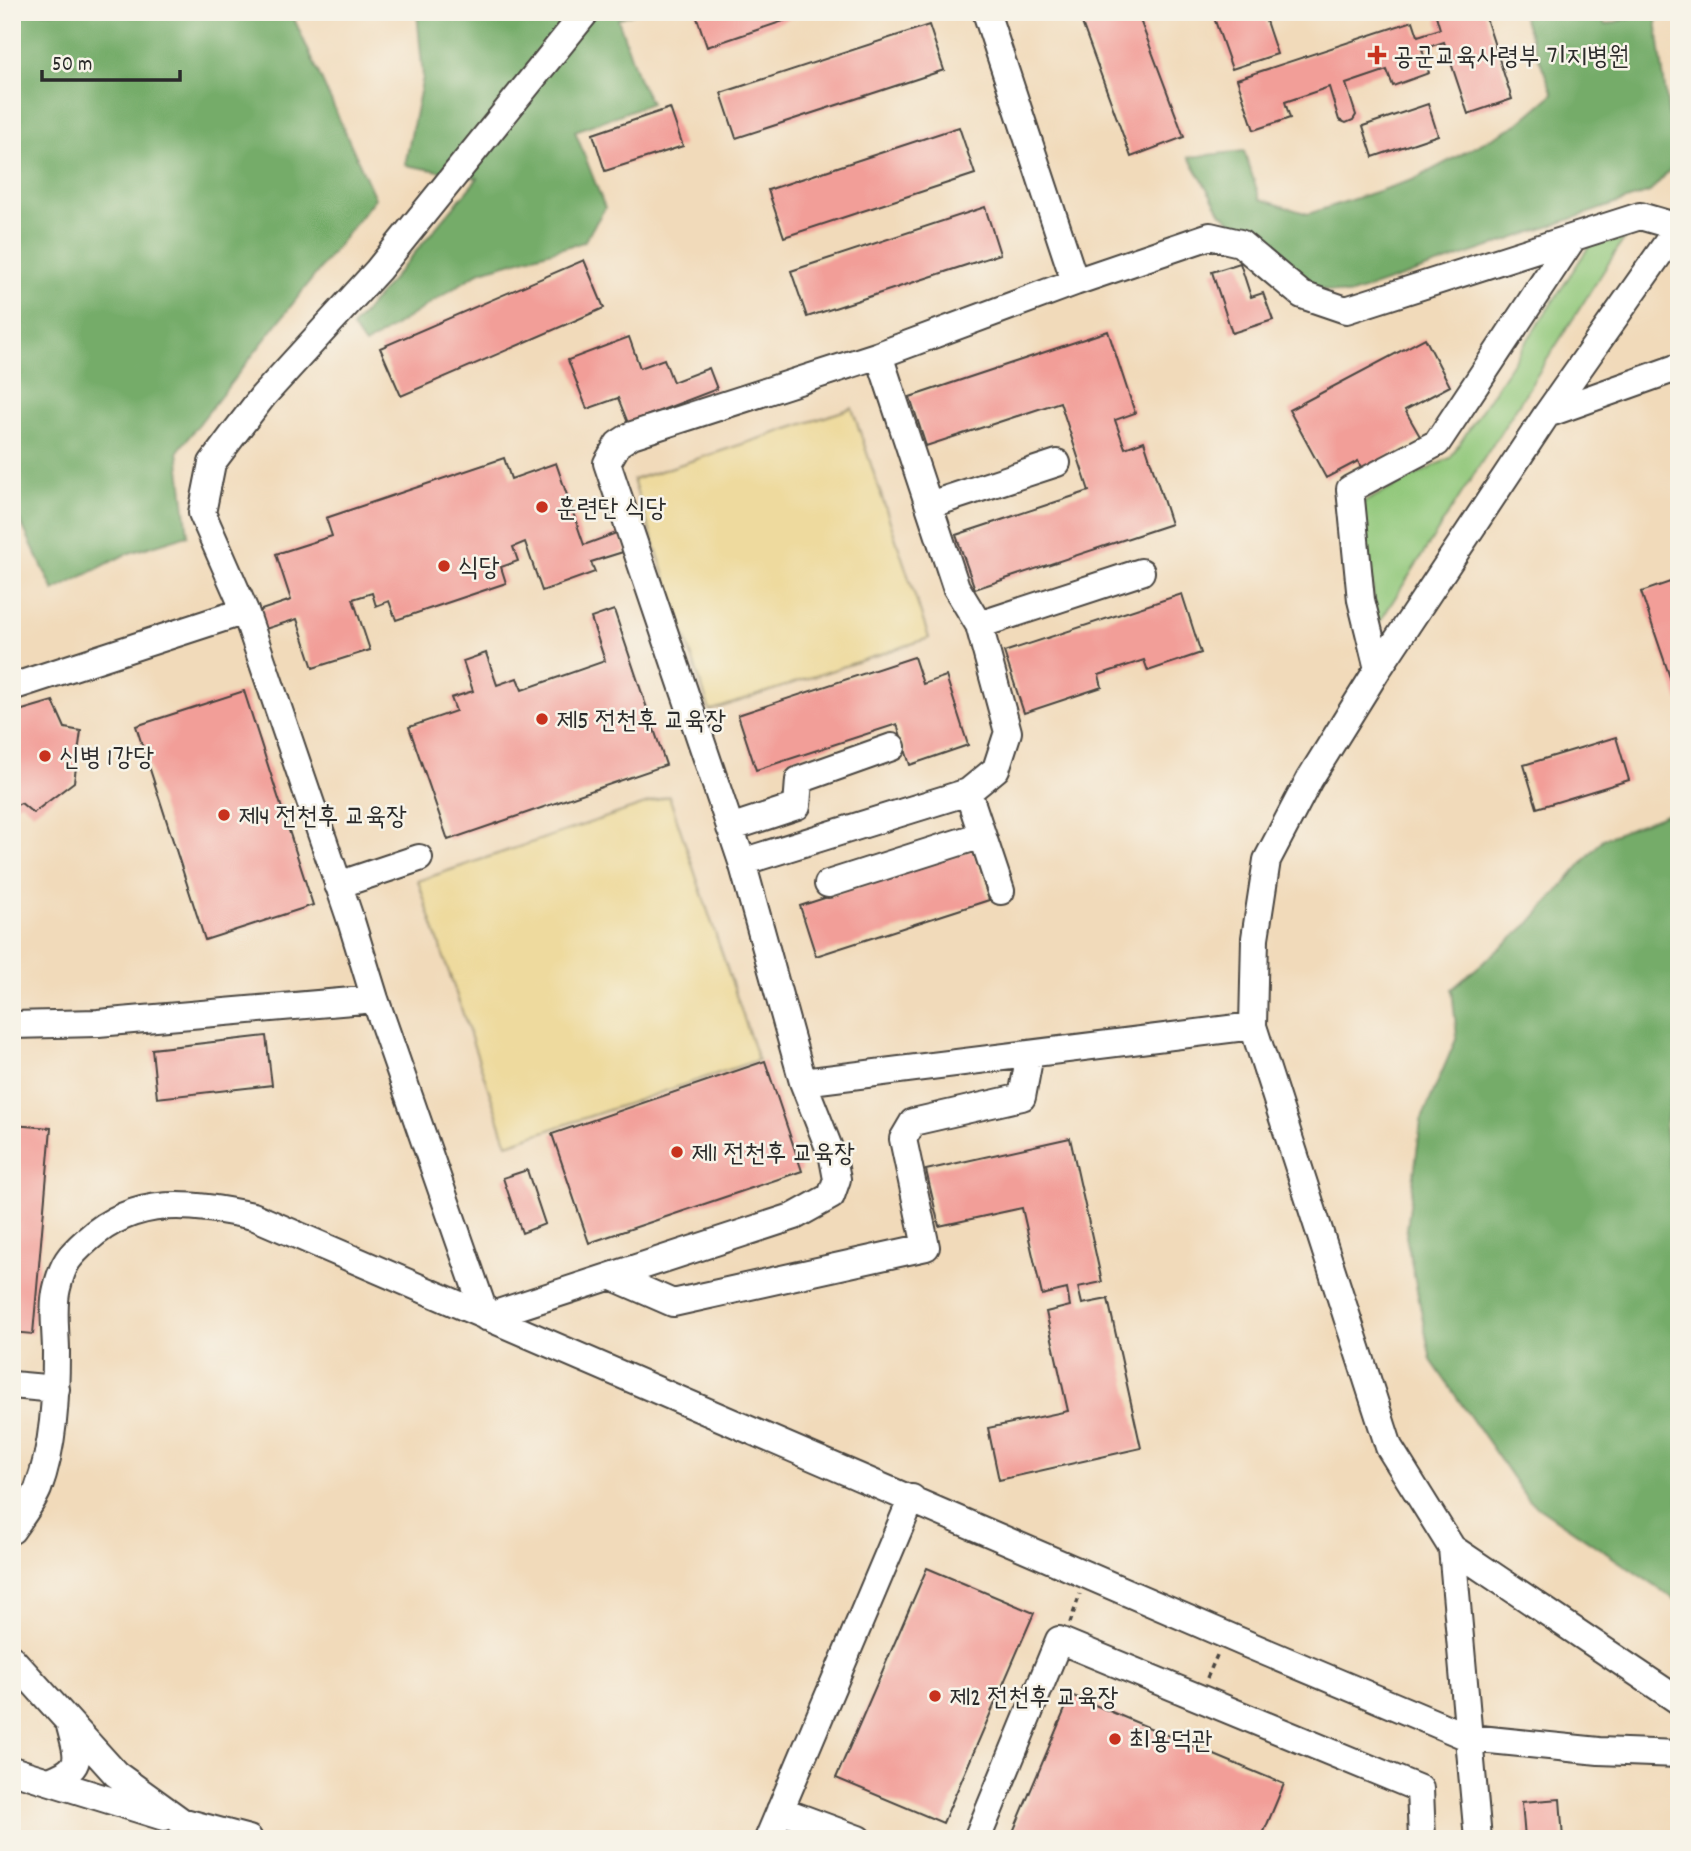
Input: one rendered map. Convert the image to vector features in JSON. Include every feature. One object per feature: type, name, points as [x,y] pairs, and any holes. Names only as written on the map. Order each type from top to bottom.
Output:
[{"type":"street","points":[[486,1317],[375,999],[245,611],[202,513],[212,463],[263,396],[378,271],[586,12]]},
{"type":"street","points":[[986,12],[1075,282]]},
{"type":"street","points":[[486,1317],[795,1216],[831,1196],[836,1179],[833,1158],[803,1082],[741,862],[607,463],[618,444],[632,435],[879,355],[1075,282],[1210,236],[1240,243],[1302,295],[1346,310],[1640,216],[1678,227],[1547,414],[1378,669],[1309,780],[1267,860],[1255,939],[1253,1026],[1389,1447],[1452,1548],[1679,1701]]},
{"type":"street","points":[[1378,669],[1361,600],[1350,489],[1437,443],[1573,238]]},
{"type":"street","points":[[741,862],[968,792],[996,769],[1008,732],[979,625],[956,587],[879,355]]},
{"type":"street","points":[[1547,414],[1679,368]]},
{"type":"street","points":[[929,505],[1057,463]]},
{"type":"street","points":[[979,625],[1141,572]]},
{"type":"street","points":[[12,688],[245,611]]},
{"type":"street","points":[[730,828],[797,806],[799,780],[892,747]]},
{"type":"street","points":[[968,792],[1001,891]]},
{"type":"street","points":[[870,822],[886,866]]},
{"type":"street","points":[[828,884],[982,835]]},
{"type":"street","points":[[338,885],[419,858]]},
{"type":"street","points":[[12,1025],[99,1023],[375,999]]},
{"type":"street","points":[[803,1082],[1253,1026]]},
{"type":"street","points":[[611,1276],[673,1303],[926,1247],[903,1139],[913,1122],[1022,1097],[1030,1054]]},
{"type":"street","points":[[12,1530],[37,1490],[50,1446],[56,1389],[56,1290],[66,1259],[95,1232],[130,1211],[164,1205],[203,1206],[253,1216],[1470,1738],[1599,1751],[1679,1754]]},
{"type":"street","points":[[12,1385],[56,1389]]},
{"type":"street","points":[[768,1839],[912,1498]]},
{"type":"street","points":[[1452,1548],[1478,1839]]},
{"type":"street","points":[[977,1839],[1059,1640],[1420,1789],[1422,1839]]},
{"type":"street","points":[[12,1659],[116,1774],[181,1821]]},
{"type":"street","points":[[49,1781],[74,1768],[77,1753],[69,1720]]},
{"type":"street","points":[[12,1770],[249,1839]]},
{"type":"street","points":[[780,1810],[858,1839]]},
{"type":"path","points":[[1064,1642],[1087,1575]]},
{"type":"path","points":[[1199,1698],[1226,1635]]},
{"type":"green space","points":[[12,12],[291,12],[375,198],[178,451],[188,535],[126,554],[54,591],[12,504]]},
{"type":"green space","points":[[417,12],[636,12],[618,19],[639,80],[651,103],[575,131],[605,208],[584,242],[481,271],[365,345],[352,327],[478,178],[405,165],[423,77]]},
{"type":"green space","points":[[1521,12],[1599,12],[1605,25],[1655,12],[1675,164],[1650,192],[1349,295],[1307,286],[1221,213],[1189,157],[1244,151],[1260,199],[1308,214],[1415,179],[1518,124],[1553,94]]},
{"type":"green space","points":[[1624,239],[1377,626],[1362,503],[1450,458],[1590,245]]},
{"type":"green space","points":[[1679,809],[1679,1072],[1675,1074],[1665,1129],[1679,1238],[1679,1602],[1528,1500],[1431,1360],[1406,1236],[1421,1121],[1457,1037],[1452,989],[1530,923],[1603,839]]},
{"type":"sand","points":[[852,408],[929,638],[710,711],[633,480]]},
{"type":"sand","points":[[669,796],[758,1060],[507,1144],[418,881]]},
{"type":"building","points":[[695,12],[807,12],[807,13],[707,47]]},
{"type":"building","points":[[1078,12],[1137,12],[1184,137],[1131,157]]},
{"type":"building","points":[[1212,12],[1263,12],[1277,54],[1232,69]]},
{"type":"building","points":[[1435,12],[1484,12],[1512,99],[1468,114],[1444,42],[1422,49],[1429,73],[1393,86],[1387,70],[1346,84],[1356,115],[1353,120],[1346,123],[1339,120],[1329,87],[1285,102],[1290,118],[1254,130],[1237,79],[1413,21],[1418,36],[1440,29]]},
{"type":"building","points":[[929,25],[944,70],[736,138],[721,93]]},
{"type":"building","points":[[1428,104],[1438,135],[1373,157],[1363,126]]},
{"type":"building","points":[[670,108],[683,146],[605,171],[593,134]]},
{"type":"building","points":[[959,127],[975,174],[784,237],[768,190]]},
{"type":"building","points":[[985,207],[1000,254],[807,317],[791,271]]},
{"type":"building","points":[[584,260],[604,308],[401,396],[380,348]]},
{"type":"building","points":[[1240,263],[1251,297],[1263,293],[1273,320],[1232,333],[1212,272]]},
{"type":"building","points":[[1108,331],[1135,413],[1115,420],[1125,448],[1144,441],[1171,524],[975,589],[956,535],[1089,491],[1060,402],[926,446],[910,397]]},
{"type":"building","points":[[629,337],[640,368],[664,359],[673,382],[709,368],[717,389],[628,423],[618,398],[587,409],[568,360]]},
{"type":"building","points":[[1425,338],[1450,386],[1405,410],[1421,438],[1362,470],[1358,461],[1326,478],[1289,410]]},
{"type":"building","points":[[504,458],[511,479],[556,463],[584,545],[619,532],[626,551],[591,562],[595,572],[542,591],[525,542],[513,547],[518,561],[501,567],[506,583],[396,620],[389,601],[376,606],[372,593],[353,599],[370,650],[313,668],[297,619],[262,630],[255,612],[291,600],[276,554],[332,536],[326,518]]},
{"type":"building","points":[[1679,579],[1679,701],[1678,701],[1641,592]]},
{"type":"building","points":[[1182,594],[1201,653],[1148,671],[1144,660],[1099,675],[1102,687],[1024,713],[1004,652]]},
{"type":"building","name":"제5 전천후 교육장","points":[[614,610],[666,765],[448,840],[409,727],[456,711],[451,698],[473,691],[463,661],[486,653],[497,685],[517,678],[522,690],[605,661],[591,618]]},
{"type":"building","points":[[914,657],[923,684],[946,676],[968,745],[910,765],[897,724],[756,770],[738,715]]},
{"type":"building","name":"제4 전천후 교육장","points":[[244,691],[313,905],[205,940],[136,726]]},
{"type":"building","name":"신병 1강당","points":[[53,701],[65,728],[81,731],[74,782],[33,813],[21,803],[12,807],[12,713]]},
{"type":"building","points":[[1616,737],[1629,780],[1537,808],[1524,765]]},
{"type":"building","points":[[973,850],[989,900],[816,956],[800,906]]},
{"type":"building","points":[[266,1036],[272,1085],[157,1098],[152,1049]]},
{"type":"building","name":"제1 전천후 교육장","points":[[765,1061],[802,1171],[589,1243],[552,1134]]},
{"type":"building","points":[[12,1125],[51,1128],[33,1334],[12,1332]]},
{"type":"building","points":[[1070,1138],[1102,1282],[1078,1287],[1082,1304],[1108,1299],[1141,1448],[999,1480],[988,1428],[1068,1411],[1046,1312],[1070,1306],[1067,1289],[1042,1295],[1022,1208],[939,1226],[926,1170]]},
{"type":"building","points":[[527,1170],[545,1224],[522,1233],[503,1178]]},
{"type":"building","name":"제2 전천후 교육장","points":[[927,1568],[1034,1613],[943,1823],[836,1778]]},
{"type":"building","name":"최용덕관","points":[[1071,1695],[1284,1784],[1261,1839],[1010,1839]]},
{"type":"building","points":[[1560,1799],[1563,1839],[1525,1839],[1522,1802]]},
{"type":"place","name":"공군교육사령부 기지병원","points":[[1377,55]]},
{"type":"place","name":"훈련단 식당","points":[[542,507]]},
{"type":"place","name":"식당","points":[[444,566]]},
{"type":"place","name":"제5 전천후 교육장","points":[[542,719]]},
{"type":"place","name":"신병 1강당","points":[[45,756]]},
{"type":"place","name":"제4 전천후 교육장","points":[[224,815]]},
{"type":"place","name":"제1 전천후 교육장","points":[[677,1152]]},
{"type":"place","name":"제2 전천후 교육장","points":[[935,1696]]},
{"type":"place","name":"최용덕관","points":[[1115,1739]]}]
